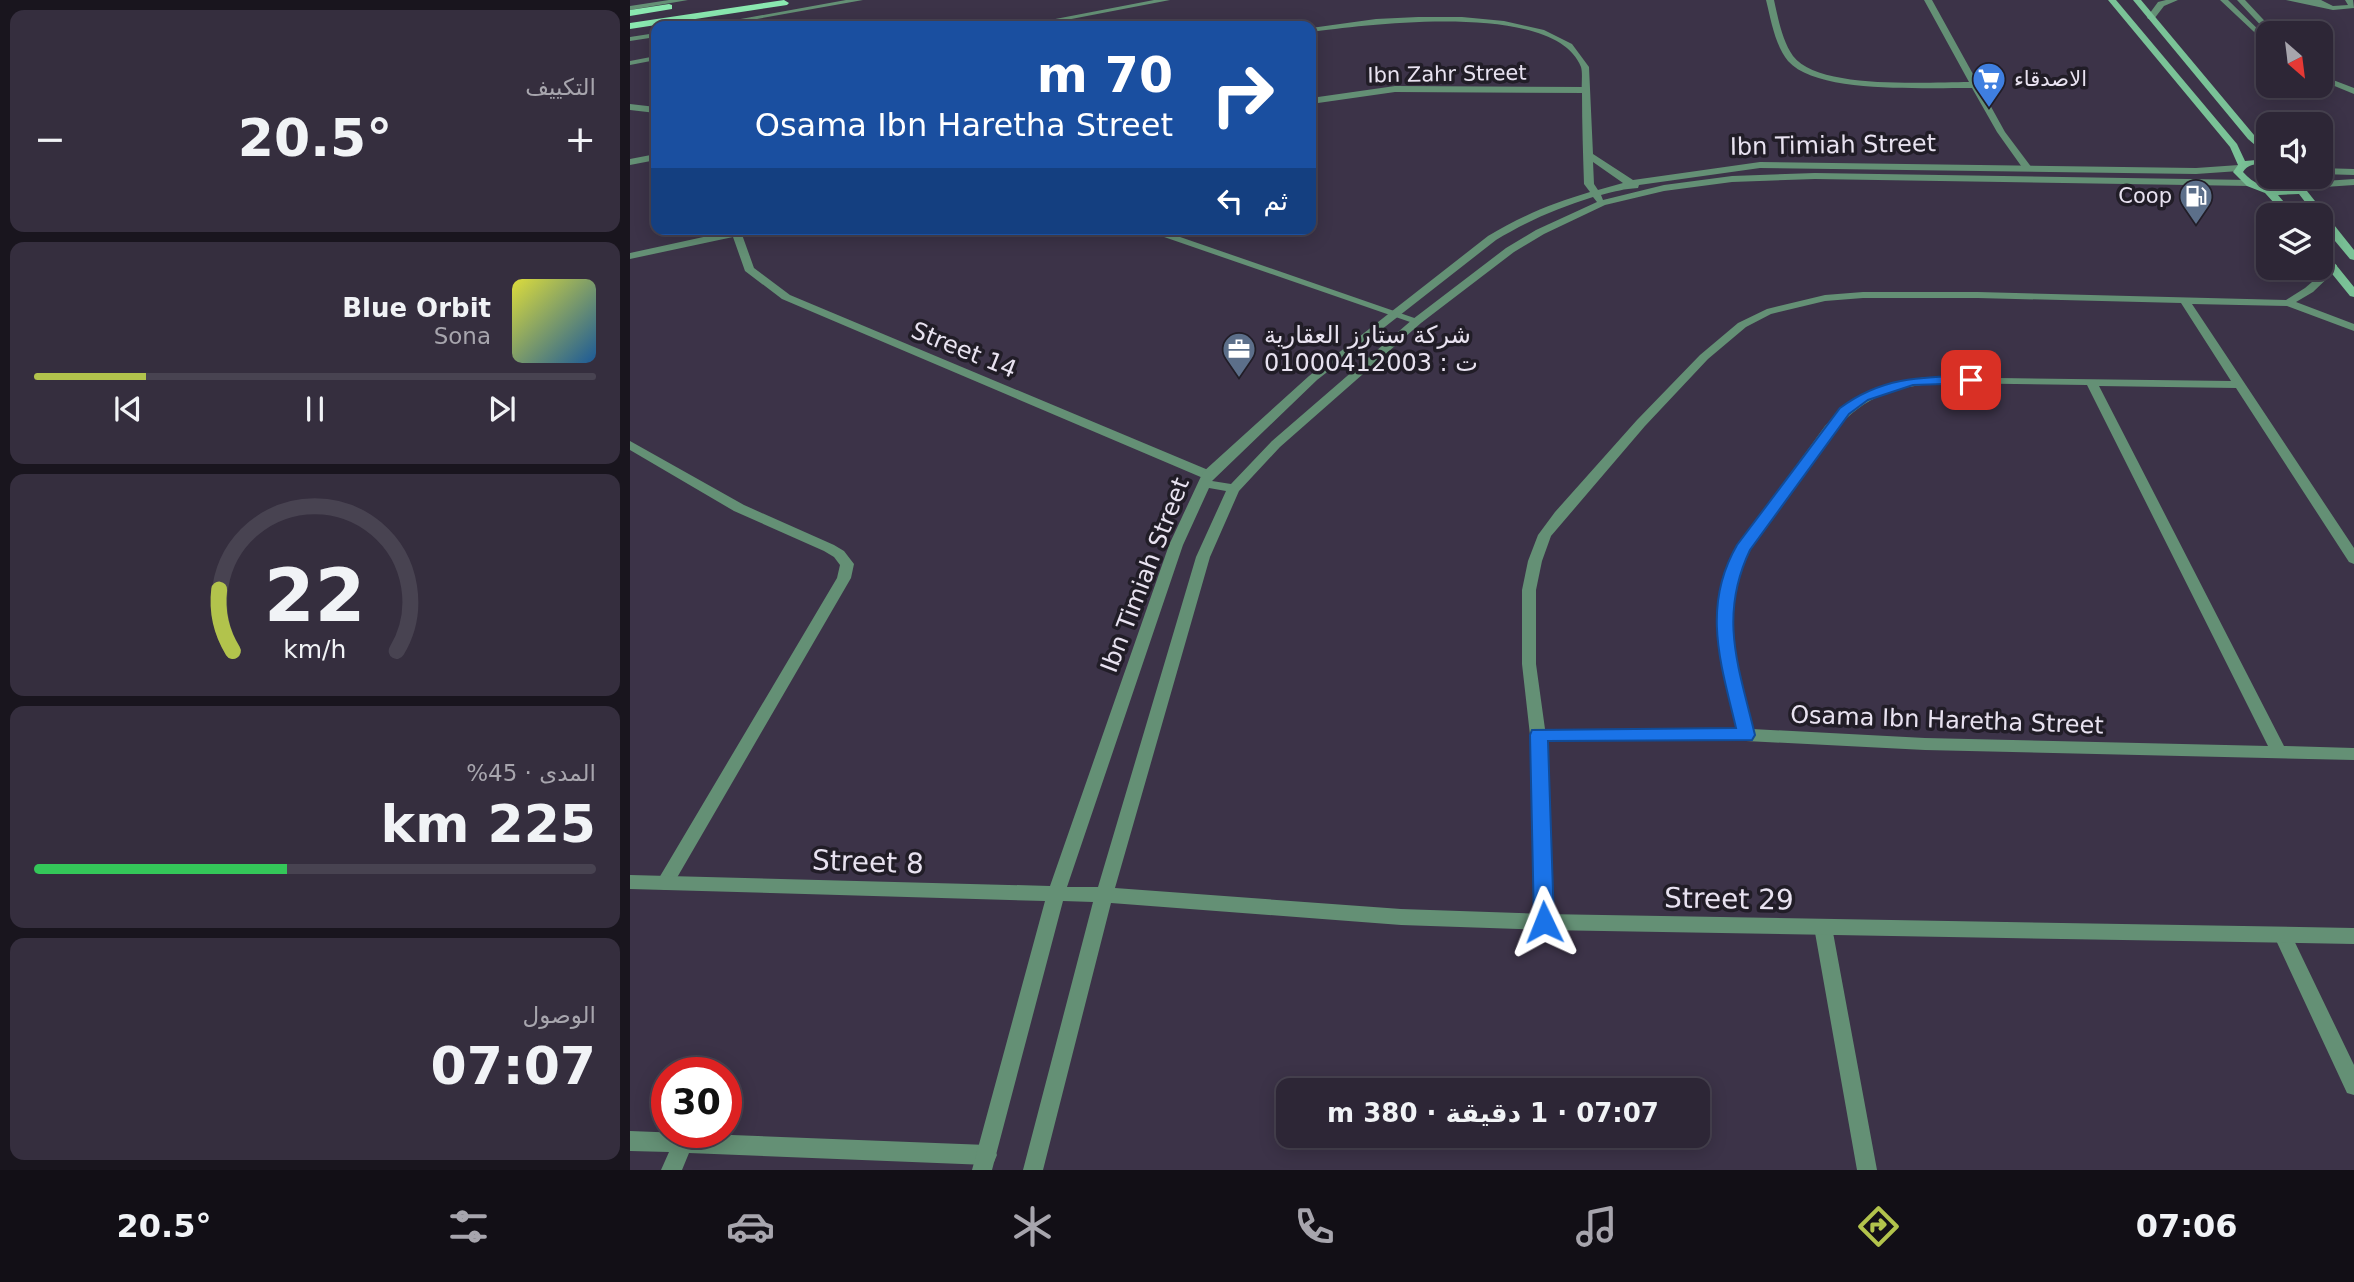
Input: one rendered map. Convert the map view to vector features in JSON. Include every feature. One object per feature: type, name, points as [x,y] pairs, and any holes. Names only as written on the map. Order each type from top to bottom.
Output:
[{"type":"main road","points":[[630,19],[737,0]]},
{"type":"main road","points":[[694,21],[799,0]]},
{"type":"main road","points":[[2112,0],[2234,146],[2240,167],[2239,176],[2250,184],[2268,190],[2274,189]]},
{"type":"main road","points":[[2137,0],[2256,142]]},
{"type":"main road","points":[[630,11],[688,2]]},
{"type":"main road","points":[[663,21],[784,3]]},
{"type":"main road","points":[[630,26],[651,23]]},
{"type":"main road","points":[[630,33],[651,30]]},
{"type":"main road","points":[[2240,167],[2256,164]]},
{"type":"main road","points":[[2268,190],[2279,203]]},
{"type":"main road","points":[[2333,231],[2354,257]]},
{"type":"main road","points":[[2333,267],[2354,293]]},
{"type":"street","points":[[655,0],[670,5]]},
{"type":"street","points":[[735,21],[859,0]]},
{"type":"street","points":[[1050,21],[1166,0]]},
{"type":"street","points":[[1769,0],[1790,57],[1798,66],[1814,74],[1857,83],[1976,85]]},
{"type":"street","points":[[1928,0],[2001,132],[2027,169]]},
{"type":"street","points":[[2151,17],[2161,4],[2174,0]]},
{"type":"street","points":[[2224,0],[2256,31]]},
{"type":"street","points":[[2241,0],[2261,21]]},
{"type":"street","points":[[2290,0],[2318,2],[2354,16]]},
{"type":"street","points":[[2336,8],[2351,8],[2353,2]]},
{"type":"street","points":[[1316,29],[1372,19],[1411,16],[1501,18],[1525,22],[1554,32],[1577,51],[1585,67],[1589,184],[1597,198]]},
{"type":"street","points":[[630,39],[651,36]]},
{"type":"street","points":[[630,63],[651,59]]},
{"type":"street","points":[[2333,82],[2354,91]]},
{"type":"street","name":"Ibn Zahr Street","points":[[1316,100],[1395,89],[1586,90]]},
{"type":"street","points":[[2333,90],[2354,97]]},
{"type":"street","points":[[630,107],[651,109]]},
{"type":"street","points":[[1587,154],[1637,187]]},
{"type":"street","points":[[630,162],[651,158]]},
{"type":"street","name":"Ibn Timiah Street","points":[[985,1162],[1056,893],[1177,545],[1206,479],[1227,454],[1312,378],[1393,313],[1468,256],[1520,221],[1637,187],[1760,165],[2196,171],[2240,167]]},
{"type":"street","points":[[2333,171],[2354,172]]},
{"type":"street","name":"Ibn Timiah Street","points":[[1637,187],[1804,176],[2250,184]]},
{"type":"street","points":[[2333,183],[2354,182]]},
{"type":"street","name":"Ibn Timiah Street","points":[[1033,1170],[1104,895],[1203,557],[1234,489],[1257,463],[1417,321],[1510,250],[1597,198]]},
{"type":"street","points":[[630,256],[719,235]]},
{"type":"street","name":"Street 14","points":[[737,235],[749,269],[786,297],[1234,489]]},
{"type":"street","points":[[1164,235],[1417,321]]},
{"type":"street","points":[[2342,242],[2354,245]]},
{"type":"street","points":[[2288,303],[2319,280]]},
{"type":"street","points":[[1544,922],[1538,735],[1529,664],[1529,590],[1535,561],[1545,535],[1641,423],[1704,357],[1742,325],[1767,312],[1796,303],[1863,295],[1978,295],[2288,303],[2354,328]]},
{"type":"street","points":[[2185,302],[2354,559]]},
{"type":"street","points":[[1746,735],[1724,639],[1726,598],[1732,570],[1743,549],[1844,411],[1863,397],[1912,381],[2240,385]]},
{"type":"street","points":[[2091,382],[2279,752]]},
{"type":"street","points":[[630,446],[739,508],[829,548],[839,554],[847,564],[844,578],[665,883]]},
{"type":"street","points":[[1227,454],[1257,463]]},
{"type":"street","name":"Osama Ibn Haretha Street","points":[[1538,735],[1746,735],[1924,744],[2354,754]]},
{"type":"street","name":"Street 8","points":[[630,882],[1104,895]]},
{"type":"street","name":"Street 29","points":[[1104,895],[1401,917],[1544,922],[2354,936]]},
{"type":"street","points":[[1823,927],[1867,1170]]},
{"type":"street","points":[[2283,936],[2354,1086]]},
{"type":"street","points":[[630,1141],[651,1141]]},
{"type":"street","points":[[742,1146],[985,1162]]},
{"type":"street","points":[[671,1170],[681,1148]]},
{"type":"place","name":"الاصدقاء","points":[[1989,109]]},
{"type":"place","name":"Coop","points":[[2196,226]]},
{"type":"place","name":"شركة ستارز العقارية ت : 01000412003","points":[[1239,379]]},
{"type":"route","points":[[1544,922],[1538,735],[1746,735],[1724,639],[1726,598],[1732,570],[1743,549],[1844,411],[1863,397],[1912,381],[1971,380]]}]
